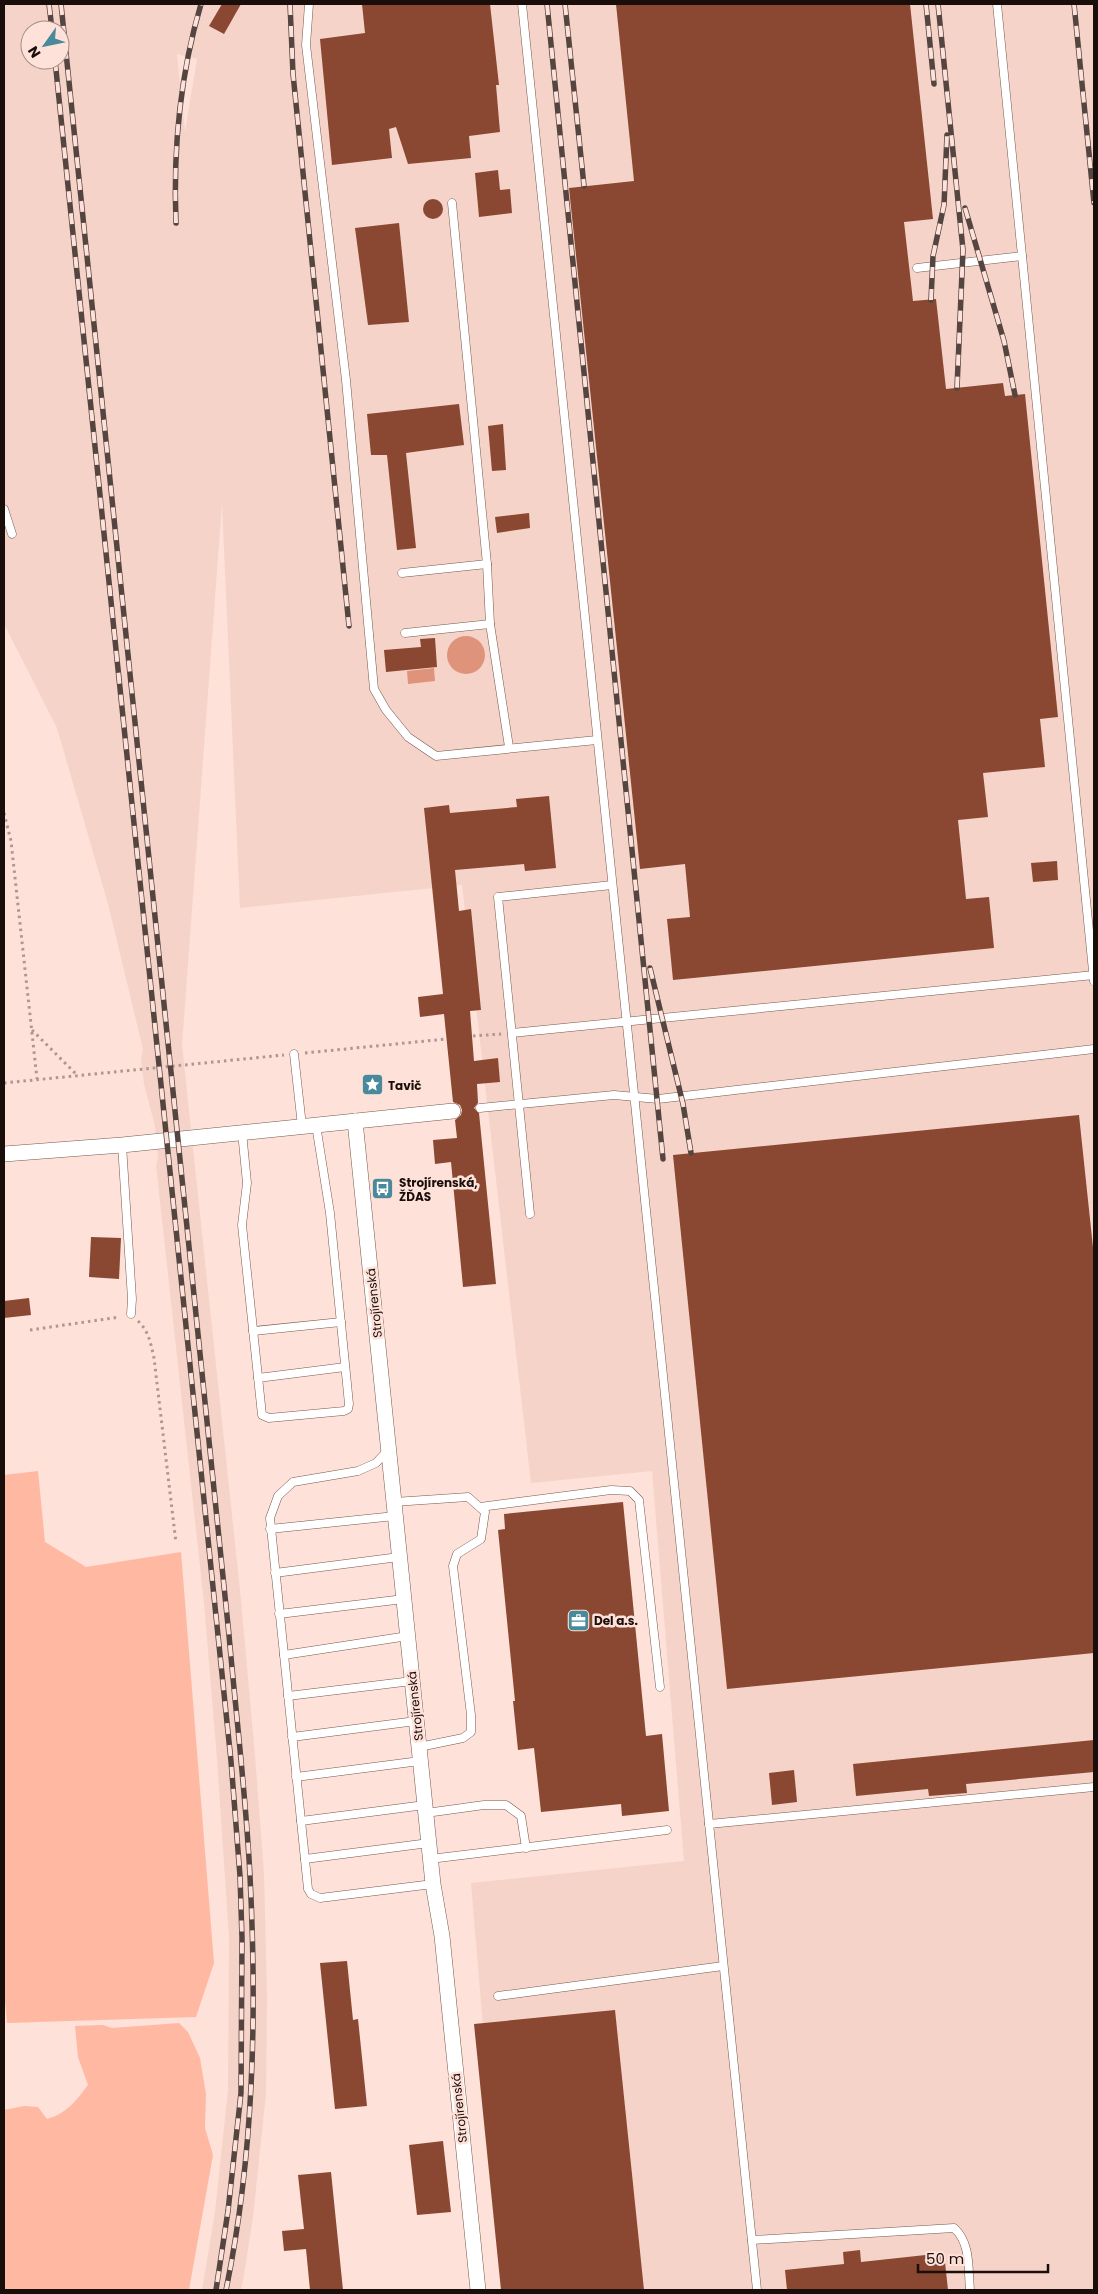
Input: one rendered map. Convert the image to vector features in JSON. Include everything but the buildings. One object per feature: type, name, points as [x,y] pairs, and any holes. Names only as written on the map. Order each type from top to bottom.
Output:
[{"type":"street","points":[[4,1154],[122,1145],[453,1110]]},
{"type":"street","name":"Strojírenská","points":[[355,1120],[430,1859],[442,1936],[478,2290]]},
{"type":"lane","points":[[309,4],[306,45],[346,380],[374,688],[386,710],[408,738],[436,756],[509,747],[597,740]]},
{"type":"lane","points":[[522,4],[757,2290]]},
{"type":"lane","points":[[997,4],[1094,981]]},
{"type":"lane","points":[[452,203],[487,564],[490,624],[509,747]]},
{"type":"lane","points":[[917,268],[1022,256]]},
{"type":"lane","points":[[4,509],[12,534]]},
{"type":"lane","points":[[402,573],[487,564]]},
{"type":"lane","points":[[405,633],[490,624]]},
{"type":"lane","points":[[530,1214],[498,897],[612,885]]},
{"type":"lane","points":[[512,1032],[1094,975]]},
{"type":"lane","points":[[480,1108],[614,1095],[658,1099],[1094,1049]]},
{"type":"lane","points":[[242,1132],[247,1183],[242,1225],[261,1411],[264,1418],[344,1411],[348,1409],[349,1404],[330,1213],[294,1054]]},
{"type":"lane","points":[[122,1145],[132,1298],[131,1314]]},
{"type":"lane","points":[[253,1331],[340,1322]]},
{"type":"lane","points":[[258,1378],[345,1367]]},
{"type":"lane","points":[[389,1449],[383,1457],[369,1467],[358,1471],[302,1479],[286,1488],[273,1507],[270,1529],[308,1889],[315,1898],[433,1884]]},
{"type":"lane","points":[[480,1507],[611,1490],[630,1491],[639,1500],[660,1687]]},
{"type":"lane","points":[[270,1529],[468,1497],[485,1512],[480,1539],[457,1554],[453,1566],[471,1716],[471,1732],[463,1738],[420,1754],[296,1777]]},
{"type":"lane","points":[[275,1573],[399,1557]]},
{"type":"lane","points":[[279,1614],[404,1599]]},
{"type":"lane","points":[[284,1654],[408,1636]]},
{"type":"lane","points":[[288,1696],[412,1681]]},
{"type":"lane","points":[[292,1737],[416,1721]]},
{"type":"lane","points":[[709,1824],[1094,1787]]},
{"type":"lane","points":[[301,1821],[425,1809],[506,1805],[521,1816],[526,1848]]},
{"type":"lane","points":[[430,1859],[666,1830]]},
{"type":"lane","points":[[305,1860],[429,1843]]},
{"type":"lane","points":[[498,1996],[724,1966]]},
{"type":"lane","points":[[752,2240],[954,2228],[960,2234],[966,2247],[970,2290]]},
{"type":"path","points":[[4,814],[11,841],[37,1079]]},
{"type":"path","points":[[31,1030],[78,1076]]},
{"type":"path","points":[[473,1036],[512,1032]]},
{"type":"path","points":[[4,1083],[446,1039]]},
{"type":"path","points":[[30,1330],[114,1319],[131,1314],[144,1326],[150,1340],[176,1542]]},
{"type":"shaded area","points":[[4,4],[1094,4],[1094,2290],[505,2290],[471,1883],[684,1861],[652,1471],[531,1483],[462,885],[240,908],[222,503],[182,1045],[241,1600],[255,1756],[264,1873],[267,1996],[266,2093],[253,2217],[241,2290],[202,2290],[215,2212],[228,2090],[229,1937],[204,1603],[156,1165],[158,1159],[155,1126],[144,1084],[141,1059],[143,1049],[108,904],[57,728],[4,624]],"holes":[[[177,54],[197,59],[185,131]]]},
{"type":"shaded area","points":[[466,636],[480,641],[485,655],[480,669],[466,674],[452,669],[447,655],[452,641]]},
{"type":"shaded area","points":[[434,668],[435,681],[408,684],[407,671]]},
{"type":"shaded area","points":[[38,1471],[45,1542],[86,1567],[181,1552],[214,1963],[196,2017],[7,2023],[4,1990],[4,1475]]},
{"type":"shaded area","points":[[179,2023],[188,2032],[200,2058],[206,2094],[205,2128],[213,2155],[189,2290],[4,2290],[4,2110],[24,2106],[38,2107],[47,2119],[60,2114],[80,2096],[88,2085],[78,2057],[75,2026],[103,2025],[112,2028]]},
{"type":"railway","points":[[49,4],[51,20]]},
{"type":"railway","points":[[61,4],[229,1635],[248,1846],[253,1980],[251,2084],[243,2188],[226,2290]]},
{"type":"railway","points":[[176,223],[177,140],[183,85],[201,4]]},
{"type":"railway","points":[[290,4],[293,74],[349,626]]},
{"type":"railway","points":[[547,4],[663,1159]]},
{"type":"railway","points":[[565,4],[584,186]]},
{"type":"railway","points":[[926,4],[934,84]]},
{"type":"railway","points":[[938,4],[963,250],[957,388]]},
{"type":"railway","points":[[1074,4],[1094,203]]},
{"type":"railway","points":[[56,70],[231,1761],[240,1876],[242,1938],[241,2093],[228,2211],[216,2290]]},
{"type":"railway","points":[[931,300],[933,256],[944,205],[947,135]]},
{"type":"railway","points":[[965,208],[1004,341],[1015,395]]},
{"type":"railway","points":[[650,968],[683,1104],[691,1153]]},
{"type":"place","name":"Tavič","points":[[372,1085]]},
{"type":"place","name":"Strojírenská, ŽĎAS","points":[[383,1189]]},
{"type":"place","name":"Del a.s.","points":[[578,1620]]}]
